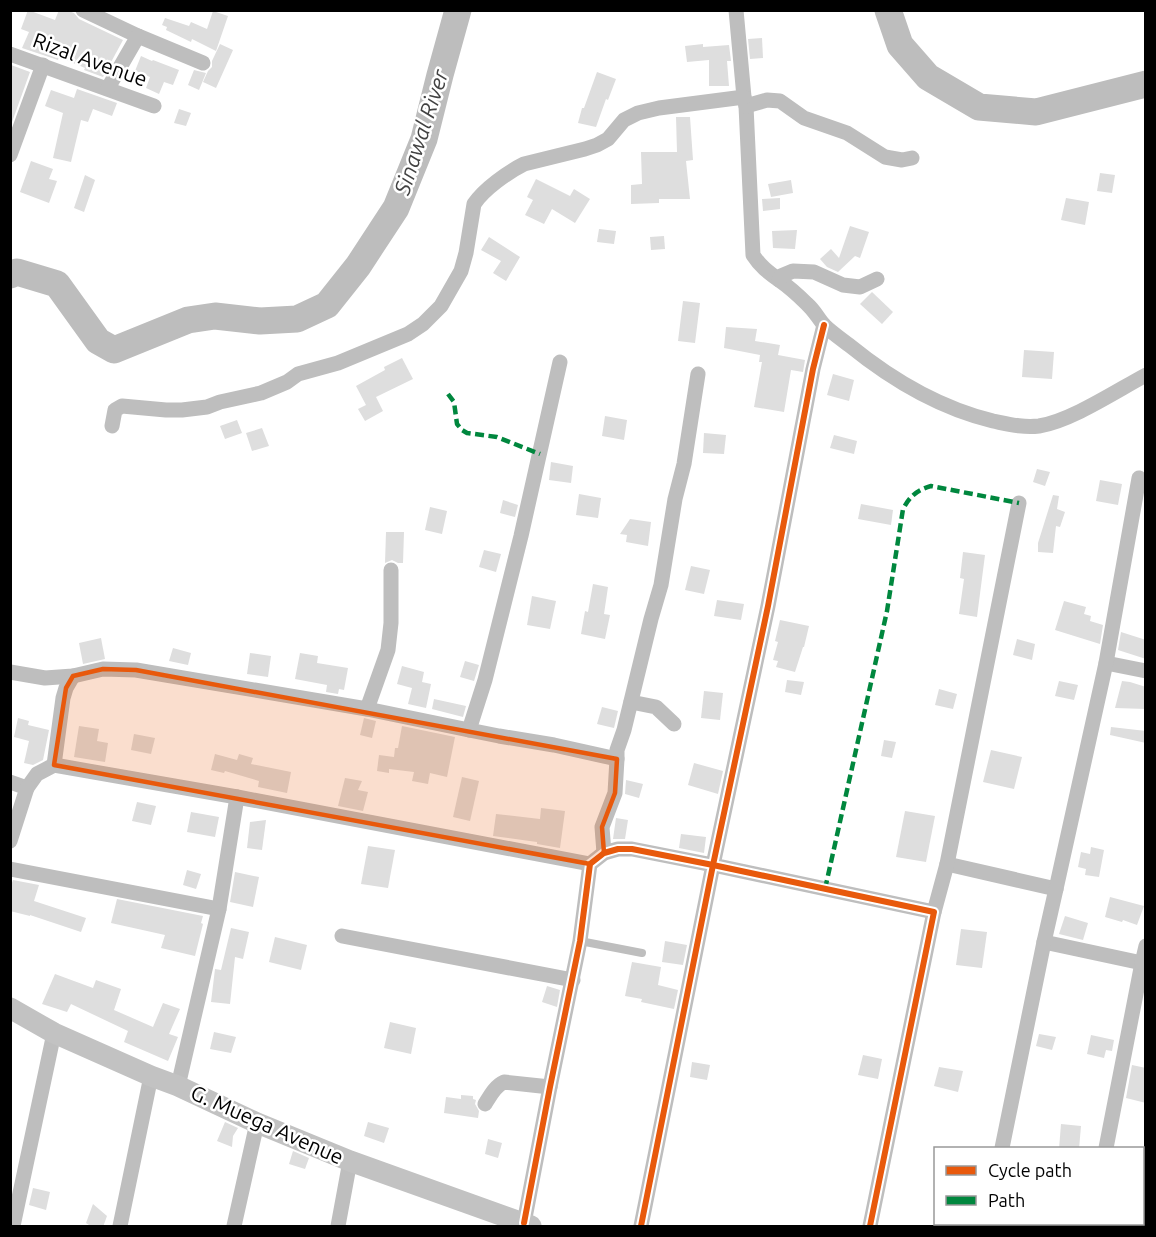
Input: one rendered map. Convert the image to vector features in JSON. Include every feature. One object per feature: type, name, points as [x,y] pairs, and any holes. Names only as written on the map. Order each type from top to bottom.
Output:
[{"type":"street","points":[[83,10],[203,63]]},
{"type":"street","points":[[736,10],[745,101],[753,255],[766,272],[807,304],[824,325],[891,377],[910,388],[967,414],[1017,426],[1039,426],[1057,421],[1146,375]]},
{"type":"street","points":[[108,88],[138,36]]},
{"type":"street","name":"Rizal Avenue","points":[[10,54],[154,106]]},
{"type":"street","points":[[10,155],[43,65]]},
{"type":"street","points":[[112,426],[115,410],[122,406],[174,411],[261,393],[288,382],[298,374],[338,363],[408,334],[423,324],[441,306],[461,271],[474,204],[484,192],[524,164],[597,145],[608,138],[624,120],[638,113],[659,108],[745,101],[780,101],[804,118],[847,133],[885,157],[902,160],[912,158]]},
{"type":"street","points":[[779,280],[781,276],[793,271],[814,272],[843,285],[860,287],[877,279]]},
{"type":"street","points":[[641,1227],[713,864],[768,606],[813,369],[824,325]]},
{"type":"street","points":[[469,730],[485,680],[518,547],[560,362]]},
{"type":"street","points":[[604,853],[602,827],[615,793],[617,750],[632,702],[651,619],[662,585],[698,374]]},
{"type":"street","points":[[1002,1147],[1044,942],[1106,663],[1139,478]]},
{"type":"street","points":[[870,1227],[934,912],[947,864],[1018,503]]},
{"type":"street","points":[[367,709],[388,650],[391,623],[391,570]]},
{"type":"street","points":[[1106,663],[1146,671]]},
{"type":"street","points":[[10,672],[45,678],[74,676],[103,669],[136,670],[367,709],[616,759]]},
{"type":"street","points":[[54,765],[63,698],[74,676]]},
{"type":"street","points":[[632,702],[656,707],[674,724]]},
{"type":"street","points":[[10,841],[27,788],[37,774],[54,765],[590,864]]},
{"type":"street","points":[[10,782],[27,788]]},
{"type":"street","points":[[178,1086],[219,909],[237,797]]},
{"type":"street","points":[[528,1225],[550,1087],[580,941],[590,864],[604,853],[618,849],[632,849],[713,864],[934,912]]},
{"type":"street","points":[[947,864],[1056,889]]},
{"type":"street","points":[[10,869],[219,909]]},
{"type":"street","points":[[342,936],[573,980]]},
{"type":"street","points":[[1044,942],[1142,963]]},
{"type":"street","points":[[1106,1147],[1146,946]]},
{"type":"street","name":"G. Muega Avenue","points":[[10,1008],[54,1033],[178,1086],[256,1123],[350,1161],[528,1225]]},
{"type":"street","points":[[13,1227],[54,1033]]},
{"type":"street","points":[[120,1227],[151,1076]]},
{"type":"street","points":[[485,1104],[500,1084],[550,1087]]},
{"type":"street","points":[[234,1227],[256,1123]]},
{"type":"street","points":[[338,1227],[350,1161]]},
{"type":"lane","points":[[580,941],[642,953]]},
{"type":"highlighted area","points":[[103,669],[136,670],[617,759],[615,793],[602,827],[604,853],[590,864],[54,765],[66,688],[73,676]]},
{"type":"building","points":[[28,10],[55,20],[59,10],[66,10],[74,13],[79,19],[123,40],[103,77],[59,57],[58,60],[22,48],[29,32],[21,29]]},
{"type":"building","points":[[213,11],[228,16],[216,51],[166,30],[167,27],[162,25],[165,18],[189,26],[191,22],[207,29]]},
{"type":"building","points":[[762,38],[763,58],[750,59],[748,39]]},
{"type":"building","points":[[220,44],[233,50],[216,88],[203,82],[212,67],[212,61]]},
{"type":"building","points":[[703,44],[703,47],[729,45],[731,61],[727,61],[729,86],[709,86],[709,60],[687,62],[685,46]]},
{"type":"building","points":[[141,56],[179,70],[173,85],[164,82],[159,94],[146,88],[150,77],[135,71]]},
{"type":"building","points":[[11,65],[30,72],[12,122],[10,121]]},
{"type":"building","points":[[194,70],[206,73],[199,90],[188,85]]},
{"type":"building","points":[[597,72],[616,79],[596,127],[578,123]]},
{"type":"building","points":[[77,89],[117,103],[112,116],[93,109],[88,122],[81,120],[71,162],[53,158],[63,113],[45,106],[51,90],[74,98]]},
{"type":"building","points":[[179,109],[191,113],[186,126],[174,123]]},
{"type":"building","points":[[676,117],[690,117],[693,160],[686,161],[690,199],[659,199],[659,203],[631,204],[631,185],[642,184],[641,152],[677,152]]},
{"type":"building","points":[[31,161],[53,169],[49,179],[57,181],[49,203],[20,192]]},
{"type":"building","points":[[1100,173],[1115,175],[1112,193],[1097,191]]},
{"type":"building","points":[[85,175],[95,180],[84,212],[74,208]]},
{"type":"building","points":[[536,179],[570,196],[574,189],[590,199],[575,223],[552,209],[544,224],[525,215],[533,200],[527,197]]},
{"type":"building","points":[[791,180],[793,193],[771,197],[768,184]]},
{"type":"building","points":[[780,198],[780,209],[763,211],[762,199]]},
{"type":"building","points":[[1066,198],[1089,202],[1085,225],[1061,220]]},
{"type":"building","points":[[850,226],[869,232],[860,258],[855,256],[838,272],[827,267],[820,259],[831,249],[839,258]]},
{"type":"building","points":[[599,229],[616,231],[614,244],[597,242]]},
{"type":"building","points":[[797,230],[795,249],[773,248],[772,231]]},
{"type":"building","points":[[664,236],[665,249],[651,250],[650,237]]},
{"type":"building","points":[[489,237],[520,257],[506,281],[493,273],[501,261],[481,250]]},
{"type":"building","points":[[872,292],[893,312],[882,324],[860,304]]},
{"type":"building","points":[[683,301],[700,303],[695,343],[678,341]]},
{"type":"building","points":[[726,327],[757,329],[755,341],[780,345],[778,355],[805,360],[803,372],[791,370],[784,412],[754,407],[762,362],[759,362],[760,355],[724,348]]},
{"type":"building","points":[[1024,350],[1054,352],[1052,379],[1022,377]]},
{"type":"building","points":[[402,358],[413,379],[376,397],[383,411],[365,421],[358,409],[366,405],[356,386]]},
{"type":"building","points":[[833,374],[854,380],[849,401],[827,395]]},
{"type":"building","points":[[605,416],[627,420],[624,440],[602,436]]},
{"type":"building","points":[[237,420],[242,433],[225,439],[220,426]]},
{"type":"building","points":[[262,428],[269,446],[252,451],[246,433]]},
{"type":"building","points":[[704,433],[726,435],[724,454],[703,453]]},
{"type":"building","points":[[834,435],[857,441],[854,454],[830,448]]},
{"type":"building","points":[[551,462],[573,466],[571,483],[549,480]]},
{"type":"building","points":[[1037,469],[1050,472],[1045,486],[1033,482]]},
{"type":"building","points":[[1100,480],[1122,484],[1118,505],[1096,501]]},
{"type":"building","points":[[579,494],[601,498],[598,518],[576,515]]},
{"type":"building","points":[[1053,495],[1059,496],[1057,509],[1065,512],[1060,527],[1056,526],[1053,553],[1038,552],[1038,543]]},
{"type":"building","points":[[503,500],[518,505],[515,517],[500,513]]},
{"type":"building","points":[[861,504],[893,510],[891,525],[858,519]]},
{"type":"building","points":[[430,507],[447,511],[442,534],[425,530]]},
{"type":"building","points":[[630,519],[651,522],[648,546],[626,542],[627,535],[620,534]]},
{"type":"building","points":[[386,532],[404,532],[403,563],[392,560],[385,563]]},
{"type":"building","points":[[484,550],[501,554],[496,572],[479,567]]},
{"type":"building","points":[[963,552],[985,555],[977,617],[959,614],[964,579],[960,578]]},
{"type":"building","points":[[691,566],[710,570],[704,594],[685,590]]},
{"type":"building","points":[[593,584],[608,587],[604,614],[610,615],[605,639],[581,634]]},
{"type":"building","points":[[532,596],[556,601],[550,629],[527,625]]},
{"type":"building","points":[[717,600],[744,604],[741,620],[714,616]]},
{"type":"building","points":[[1064,601],[1086,607],[1084,614],[1091,616],[1090,621],[1103,625],[1100,644],[1055,630]]},
{"type":"building","points":[[780,620],[809,626],[795,672],[776,667],[778,661],[773,660],[778,642],[775,641]]},
{"type":"building","points":[[1121,632],[1146,640],[1146,659],[1118,650]]},
{"type":"building","points":[[101,638],[105,659],[83,664],[79,643]]},
{"type":"building","points":[[1017,639],[1035,644],[1032,660],[1013,655]]},
{"type":"building","points":[[173,648],[191,653],[188,665],[169,661]]},
{"type":"building","points":[[250,653],[271,656],[268,677],[247,674]]},
{"type":"building","points":[[300,653],[318,656],[317,663],[348,668],[344,690],[339,689],[338,694],[326,692],[327,685],[295,679]]},
{"type":"building","points":[[465,661],[479,665],[474,681],[460,677]]},
{"type":"building","points":[[402,666],[424,672],[422,682],[431,684],[426,708],[408,704],[412,688],[397,684]]},
{"type":"building","points":[[787,680],[804,682],[801,695],[785,692]]},
{"type":"building","points":[[1059,681],[1078,685],[1074,700],[1055,696]]},
{"type":"building","points":[[1122,681],[1146,687],[1146,709],[1115,708]]},
{"type":"building","points":[[939,689],[957,694],[953,709],[935,705]]},
{"type":"building","points":[[704,691],[723,693],[720,720],[701,718]]},
{"type":"building","points":[[434,699],[466,706],[463,717],[432,709]]},
{"type":"building","points":[[602,707],[618,711],[614,728],[597,724]]},
{"type":"building","points":[[18,718],[29,721],[28,725],[49,730],[43,760],[33,765],[24,763],[29,741],[14,737]]},
{"type":"building","points":[[364,718],[376,721],[372,738],[360,735]]},
{"type":"building","points":[[79,726],[99,729],[97,741],[108,743],[105,762],[74,757]]},
{"type":"building","points":[[402,726],[455,737],[447,777],[430,773],[428,784],[412,781],[414,772],[389,769],[389,773],[377,771],[379,755],[394,757]]},
{"type":"building","points":[[1111,727],[1146,731],[1146,743],[1110,735]]},
{"type":"building","points":[[134,734],[155,738],[151,754],[131,750]]},
{"type":"building","points":[[884,740],[896,742],[892,758],[881,756]]},
{"type":"building","points":[[991,750],[1022,757],[1014,789],[983,782]]},
{"type":"building","points":[[215,754],[237,760],[239,754],[253,758],[251,764],[291,772],[287,793],[258,787],[259,781],[225,771],[224,773],[211,770]]},
{"type":"building","points":[[694,763],[723,771],[718,794],[688,785]]},
{"type":"building","points":[[462,777],[479,781],[470,821],[453,817]]},
{"type":"building","points":[[345,778],[362,781],[358,790],[368,792],[363,811],[338,806]]},
{"type":"building","points":[[626,780],[643,784],[639,798],[625,794]]},
{"type":"building","points":[[137,802],[156,806],[151,825],[132,821]]},
{"type":"building","points":[[541,808],[565,811],[560,848],[537,844],[537,842],[493,836],[496,814],[540,819]]},
{"type":"building","points":[[905,811],[935,816],[926,862],[896,857]]},
{"type":"building","points":[[191,812],[219,817],[215,837],[187,832]]},
{"type":"building","points":[[616,818],[628,820],[625,839],[613,839]]},
{"type":"building","points":[[266,820],[262,850],[247,848],[250,822]]},
{"type":"building","points":[[681,834],[706,837],[704,853],[679,848]]},
{"type":"building","points":[[368,846],[395,850],[388,888],[361,884]]},
{"type":"building","points":[[1091,847],[1104,850],[1099,877],[1085,875],[1086,869],[1078,867],[1081,852],[1090,854]]},
{"type":"building","points":[[187,870],[201,874],[196,889],[183,885]]},
{"type":"building","points":[[235,872],[259,877],[253,907],[230,902]]},
{"type":"building","points":[[13,880],[39,885],[34,901],[86,918],[81,932],[30,915],[10,911],[10,888]]},
{"type":"building","points":[[1110,897],[1144,906],[1137,925],[1105,917]]},
{"type":"building","points":[[117,899],[203,916],[195,956],[161,948],[165,935],[111,923]]},
{"type":"building","points":[[1065,916],[1088,923],[1083,940],[1059,934]]},
{"type":"building","points":[[231,928],[249,932],[243,959],[235,957],[230,1004],[211,1002],[215,969],[221,970]]},
{"type":"building","points":[[961,929],[987,932],[982,968],[956,965]]},
{"type":"building","points":[[275,937],[307,945],[301,970],[269,962]]},
{"type":"building","points":[[665,941],[687,945],[683,965],[662,962]]},
{"type":"building","points":[[632,962],[661,967],[658,985],[678,990],[674,1009],[625,996]]},
{"type":"building","points":[[55,974],[93,988],[96,980],[121,989],[114,1010],[153,1027],[163,1003],[180,1009],[169,1034],[178,1037],[168,1061],[124,1042],[128,1031],[71,1004],[67,1012],[42,1004]]},
{"type":"building","points":[[547,986],[560,990],[557,1007],[542,1002]]},
{"type":"building","points":[[390,1022],[416,1028],[411,1054],[384,1048]]},
{"type":"building","points":[[214,1032],[236,1037],[231,1053],[210,1049]]},
{"type":"building","points":[[1039,1034],[1056,1037],[1052,1050],[1036,1046]]},
{"type":"building","points":[[1091,1035],[1114,1040],[1112,1051],[1106,1050],[1104,1058],[1087,1054]]},
{"type":"building","points":[[863,1055],[882,1059],[878,1079],[858,1075]]},
{"type":"building","points":[[692,1062],[710,1065],[707,1080],[690,1077]]},
{"type":"building","points":[[1132,1065],[1146,1068],[1146,1103],[1126,1098]]},
{"type":"building","points":[[939,1067],[963,1071],[958,1092],[934,1086]]},
{"type":"building","points":[[461,1095],[473,1096],[476,1100],[478,1118],[444,1113],[446,1097],[461,1099]]},
{"type":"building","points":[[225,1122],[238,1128],[233,1136],[232,1147],[217,1141]]},
{"type":"building","points":[[368,1122],[389,1128],[384,1143],[364,1136]]},
{"type":"building","points":[[1061,1124],[1081,1126],[1079,1147],[1059,1147]]},
{"type":"building","points":[[488,1139],[502,1143],[498,1158],[485,1154]]},
{"type":"building","points":[[293,1151],[309,1158],[305,1169],[289,1164]]},
{"type":"building","points":[[33,1188],[50,1192],[46,1210],[29,1205]]},
{"type":"building","points":[[93,1204],[107,1216],[103,1227],[92,1227],[86,1223]]},
{"type":"waterway","name":"Sinawal River","points":[[10,275],[17,272],[57,284],[98,341],[114,350],[188,320],[215,316],[260,321],[297,319],[327,305],[358,266],[396,208],[424,139],[458,10]]},
{"type":"waterway","name":"Sinawal River","points":[[888,10],[900,45],[928,77],[979,107],[1036,112],[1146,84]]},
{"type":"marked path","points":[[448,394],[454,402],[457,424],[462,430],[467,433],[497,437],[540,454]]},
{"type":"marked path","points":[[825,889],[887,611],[903,509],[914,494],[931,486],[1019,503]]},
{"type":"cycle path","points":[[824,325],[813,369],[768,606],[713,865],[934,912],[870,1226]]},
{"type":"cycle path","points":[[524,1223],[580,941],[590,864],[604,853],[618,849],[632,849],[713,865],[641,1226]]}]
